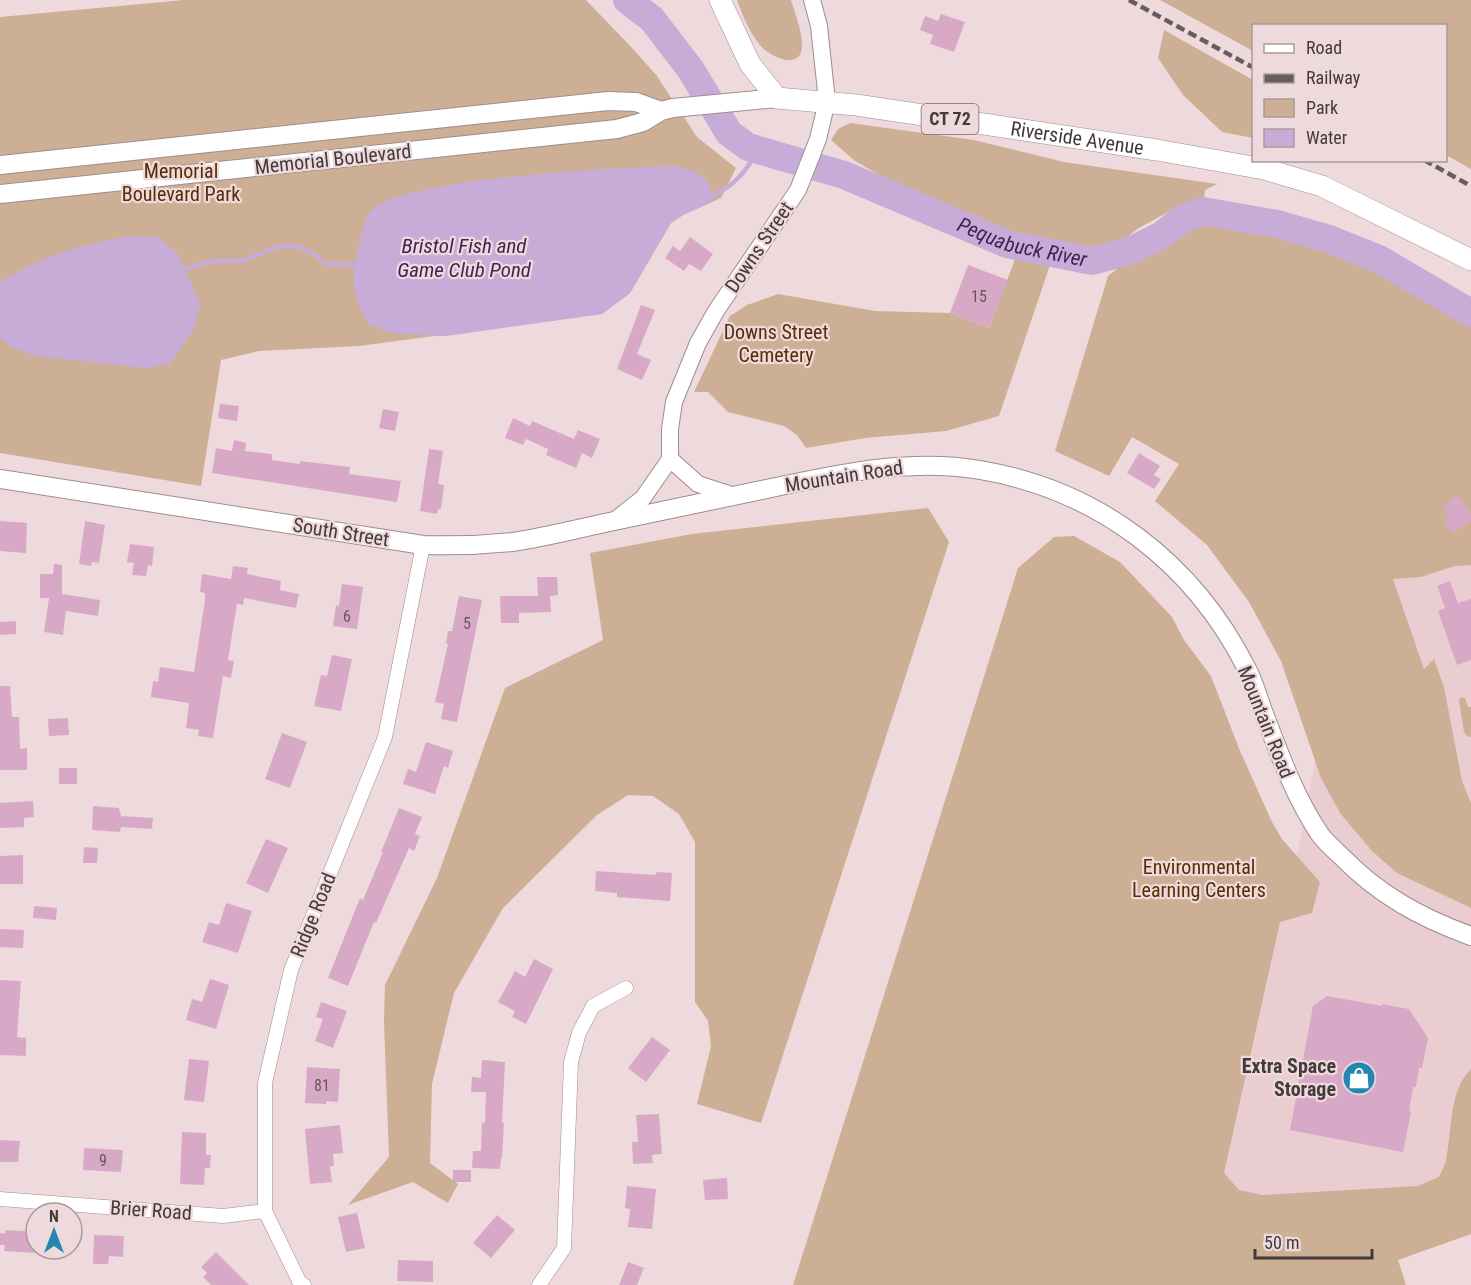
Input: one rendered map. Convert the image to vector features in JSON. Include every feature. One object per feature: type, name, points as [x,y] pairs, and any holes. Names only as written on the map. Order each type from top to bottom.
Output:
[{"type":"highway","points":[[720,0],[750,64],[777,98]]},
{"type":"highway","name":"Riverside Avenue","points":[[777,98],[827,101],[1264,169],[1322,186],[1471,260]]},
{"type":"main road","name":"Memorial Boulevard","points":[[0,165],[608,101],[636,102],[667,109],[777,98]]},
{"type":"main road","name":"Memorial Boulevard","points":[[0,194],[617,129],[643,122],[667,109]]},
{"type":"main road","name":"Mountain Road","points":[[681,507],[852,472],[894,466],[934,465],[980,470],[1041,484],[1093,507],[1129,529],[1172,564],[1212,612],[1248,670],[1292,787],[1321,836],[1387,896],[1439,925],[1471,936]]},
{"type":"main road","name":"South Street","points":[[0,479],[423,545],[460,546],[515,541],[681,507]]},
{"type":"street","name":"Downs Street","points":[[670,459],[670,429],[674,402],[698,343],[716,311],[798,190],[818,139],[827,101],[819,26],[812,0]]},
{"type":"street","points":[[614,521],[643,498],[670,459],[698,483],[735,496]]},
{"type":"street","name":"Ridge Road","points":[[301,1284],[265,1211],[265,1083],[291,970],[385,737],[423,545]]},
{"type":"street","points":[[539,1285],[564,1248],[572,1062],[579,1033],[593,1006],[626,988]]},
{"type":"street","name":"Brier Road","points":[[0,1198],[223,1216],[265,1211]]},
{"type":"shaded area","points":[[1471,394],[1471,1183],[1210,1199],[1265,911],[1290,892],[1320,736]]},
{"type":"green space","name":"Memorial Boulevard Park","points":[[184,0],[586,0],[657,76],[697,137],[736,168],[721,198],[671,223],[630,293],[602,314],[359,346],[259,351],[221,360],[201,486],[0,453],[0,17]]},
{"type":"green space","points":[[737,0],[791,0],[802,39],[801,53],[797,58],[785,60],[765,50],[749,29]]},
{"type":"green space","points":[[1160,0],[1471,0],[1471,169],[1447,156],[1447,24],[1252,24],[1252,50]]},
{"type":"green space","points":[[1164,30],[1252,79],[1252,138],[1222,132],[1183,95],[1158,58]]},
{"type":"green space","points":[[850,123],[974,140],[1064,162],[1217,184],[1205,190],[1204,199],[1181,205],[1137,229],[1124,240],[1106,246],[1083,248],[1041,243],[1010,236],[888,180],[855,161],[831,140],[838,129]]},
{"type":"green space","points":[[1217,220],[1279,232],[1375,269],[1471,323],[1471,565],[1455,566],[1421,577],[1393,579],[1424,669],[1434,659],[1444,687],[1462,781],[1471,803],[1471,908],[1397,873],[1372,851],[1340,813],[1321,778],[1281,661],[1249,602],[1207,545],[1155,501],[1179,464],[1132,437],[1109,476],[1055,451],[1108,276],[1121,266],[1150,253],[1193,226]]},
{"type":"green space","name":"Downs Street Cemetery","points":[[1017,254],[1051,262],[999,416],[946,431],[865,438],[806,448],[797,435],[784,426],[728,412],[708,392],[694,392],[730,316],[747,305],[778,294],[875,311],[950,313],[989,328]]},
{"type":"green space","points":[[928,508],[949,542],[761,1123],[697,1104],[711,1046],[708,1021],[695,1002],[695,842],[679,814],[653,796],[628,795],[597,815],[503,908],[454,993],[432,1084],[430,1163],[458,1184],[448,1203],[413,1182],[348,1205],[389,1157],[384,1022],[385,985],[437,878],[505,688],[603,640],[590,553],[692,534]]},
{"type":"green space","name":"Environmental Learning Centers","points":[[1074,536],[1120,562],[1172,617],[1184,640],[1211,676],[1240,751],[1272,822],[1282,839],[1320,882],[1312,913],[1280,922],[1224,1173],[1239,1190],[1262,1195],[1418,1186],[1439,1177],[1444,1167],[1455,1099],[1464,1078],[1471,1069],[1471,1234],[1398,1260],[1406,1285],[793,1285],[1018,568],[1054,537]]},
{"type":"green space","points":[[1461,697],[1465,698],[1468,707],[1471,707],[1471,737],[1464,732],[1459,700]]},
{"type":"water","name":"Bristol Fish and Game Club Pond","points":[[676,166],[702,176],[709,186],[713,201],[671,223],[630,293],[602,314],[446,336],[391,333],[368,324],[355,291],[355,261],[367,216],[371,211],[391,200],[424,190],[515,176]]},
{"type":"water","points":[[130,236],[158,237],[178,254],[200,303],[195,327],[170,364],[146,368],[36,356],[11,347],[0,338],[0,282],[31,265],[63,252]]},
{"type":"building","points":[[941,14],[965,22],[954,52],[930,44],[933,35],[920,30],[925,16],[938,21]]},
{"type":"building","points":[[690,237],[713,254],[701,271],[689,264],[684,271],[665,258],[673,246],[680,251]]},
{"type":"building","points":[[968,265],[1008,280],[989,328],[950,313]]},
{"type":"building","points":[[641,305],[655,310],[637,354],[651,360],[642,380],[617,369]]},
{"type":"building","points":[[220,404],[239,406],[237,421],[218,418]]},
{"type":"building","points":[[383,409],[399,412],[395,431],[379,428]]},
{"type":"building","points":[[513,418],[530,426],[532,421],[574,439],[578,430],[600,439],[592,458],[582,453],[576,468],[546,455],[548,449],[526,439],[523,445],[505,438]]},
{"type":"building","points":[[234,440],[246,443],[245,451],[272,454],[272,460],[350,467],[349,474],[401,481],[397,502],[212,473],[216,448],[232,451]]},
{"type":"building","points":[[429,449],[443,451],[438,484],[444,485],[441,509],[438,509],[437,514],[420,511]]},
{"type":"building","points":[[1139,453],[1160,466],[1154,475],[1161,479],[1154,489],[1127,473]]},
{"type":"building","points":[[1458,495],[1471,514],[1471,521],[1453,533],[1444,520],[1449,516],[1442,506]]},
{"type":"building","points":[[0,521],[27,523],[26,553],[0,551]]},
{"type":"building","points":[[85,521],[105,525],[99,563],[92,562],[91,566],[79,564]]},
{"type":"building","points":[[130,544],[154,547],[152,566],[148,565],[146,576],[132,575],[134,563],[127,562]]},
{"type":"building","points":[[54,564],[62,565],[62,594],[100,600],[98,616],[66,611],[63,635],[44,632],[49,598],[40,598],[40,574],[53,574]]},
{"type":"building","points":[[233,566],[248,568],[247,574],[281,581],[280,590],[299,594],[296,608],[244,598],[243,605],[237,604],[228,660],[234,661],[231,678],[223,676],[213,738],[198,736],[199,730],[186,728],[189,703],[151,697],[153,681],[158,682],[160,667],[194,672],[205,600],[205,593],[200,592],[202,574],[231,579]]},
{"type":"building","points":[[537,577],[557,577],[558,595],[550,596],[551,612],[519,613],[519,623],[501,623],[500,596],[538,596]]},
{"type":"building","points":[[1450,581],[1458,603],[1471,599],[1471,660],[1457,665],[1438,611],[1445,608],[1437,586]]},
{"type":"building","points":[[342,584],[363,587],[357,629],[333,626]]},
{"type":"building","points":[[459,596],[482,600],[457,722],[441,719],[444,704],[435,702],[448,644],[446,643],[448,631],[452,631]]},
{"type":"building","points":[[16,621],[16,634],[0,635],[0,622]]},
{"type":"building","points":[[332,655],[352,659],[341,711],[314,706],[321,675],[327,676]]},
{"type":"building","points":[[0,686],[10,686],[12,717],[19,717],[20,749],[27,748],[27,770],[0,770]]},
{"type":"building","points":[[68,718],[69,735],[49,736],[48,719]]},
{"type":"building","points":[[282,733],[307,742],[290,788],[265,779]]},
{"type":"building","points":[[426,742],[453,751],[448,768],[444,766],[435,794],[403,784],[408,769],[416,772]]},
{"type":"building","points":[[59,768],[77,768],[77,784],[59,784]]},
{"type":"building","points":[[33,801],[34,817],[24,818],[24,827],[0,828],[0,803]]},
{"type":"building","points":[[93,806],[119,808],[121,816],[153,818],[152,829],[121,827],[120,832],[92,830]]},
{"type":"building","points":[[399,808],[422,817],[415,834],[420,836],[414,851],[409,848],[376,923],[374,922],[348,986],[328,978],[360,898],[363,900]]},
{"type":"building","points":[[266,839],[288,848],[268,893],[246,883]]},
{"type":"building","points":[[84,847],[98,848],[97,863],[83,863]]},
{"type":"building","points":[[23,855],[23,884],[0,884],[0,856]]},
{"type":"building","points":[[596,871],[655,875],[657,872],[672,873],[670,901],[617,897],[617,893],[595,891]]},
{"type":"building","points":[[226,903],[252,911],[238,953],[202,942],[209,922],[219,925]]},
{"type":"building","points":[[34,906],[57,908],[56,920],[33,918]]},
{"type":"building","points":[[0,929],[24,930],[23,948],[0,947]]},
{"type":"building","points":[[534,959],[553,969],[526,1024],[512,1017],[515,1011],[498,1002],[515,971],[525,977]]},
{"type":"building","points":[[210,979],[229,985],[216,1029],[186,1020],[192,999],[202,1002]]},
{"type":"building","points":[[0,980],[21,981],[17,1037],[26,1038],[26,1056],[0,1055]]},
{"type":"building","name":"Extra Space Storage","points":[[1327,996],[1409,1009],[1428,1038],[1422,1068],[1419,1068],[1416,1087],[1413,1087],[1409,1111],[1411,1112],[1403,1152],[1290,1130],[1313,1006]]},
{"type":"building","points":[[321,1002],[347,1011],[333,1048],[315,1041],[323,1019],[316,1017]]},
{"type":"building","points":[[652,1037],[670,1050],[646,1082],[628,1068]]},
{"type":"building","points":[[189,1059],[209,1061],[204,1102],[184,1100]]},
{"type":"building","points":[[482,1060],[505,1062],[502,1123],[504,1123],[500,1169],[472,1168],[473,1151],[481,1151],[482,1122],[485,1123],[486,1092],[471,1092],[472,1077],[481,1078]]},
{"type":"building","points":[[307,1067],[340,1069],[338,1102],[305,1103]]},
{"type":"building","points":[[659,1114],[662,1154],[652,1155],[653,1163],[633,1164],[632,1142],[638,1142],[636,1115]]},
{"type":"building","points":[[340,1125],[343,1153],[333,1154],[334,1166],[330,1166],[332,1182],[310,1184],[305,1129]]},
{"type":"building","points":[[182,1132],[206,1133],[206,1155],[211,1155],[210,1168],[205,1168],[204,1185],[180,1184]]},
{"type":"building","points":[[0,1140],[20,1141],[18,1162],[0,1162]]},
{"type":"building","points":[[84,1148],[123,1150],[121,1172],[83,1170]]},
{"type":"building","points":[[453,1170],[471,1170],[471,1182],[453,1182]]},
{"type":"building","points":[[727,1178],[728,1199],[705,1200],[703,1180]]},
{"type":"building","points":[[627,1186],[656,1189],[652,1229],[628,1227],[630,1209],[625,1208]]},
{"type":"building","points":[[357,1213],[365,1248],[346,1252],[338,1217]]},
{"type":"building","points":[[497,1215],[515,1230],[491,1258],[473,1243]]},
{"type":"building","points":[[6,1230],[24,1231],[24,1252],[4,1251],[5,1245],[0,1245],[0,1233],[5,1234]]},
{"type":"building","points":[[94,1235],[124,1236],[123,1257],[109,1256],[108,1264],[93,1264]]},
{"type":"building","points":[[216,1252],[249,1285],[211,1285],[203,1277],[207,1273],[201,1267]]},
{"type":"building","points":[[398,1260],[433,1261],[433,1282],[397,1281]]},
{"type":"building","points":[[628,1262],[644,1268],[637,1285],[619,1285]]},
{"type":"waterway","name":"Pequabuck River","points":[[627,0],[652,19],[691,70],[729,133],[748,147],[844,175],[1007,244],[1092,261],[1130,251],[1162,235],[1182,219],[1203,211],[1277,224],[1329,239],[1379,259],[1471,313]]},
{"type":"waterway","points":[[707,196],[731,185],[749,165],[757,150]]},
{"type":"waterway","points":[[179,270],[214,261],[242,261],[281,246],[298,246],[314,254],[326,264],[357,265]]},
{"type":"railway","points":[[1129,0],[1252,67]]},
{"type":"railway","points":[[1428,162],[1471,186]]},
{"type":"place","name":"Extra Space Storage","points":[[1359,1078]]}]
